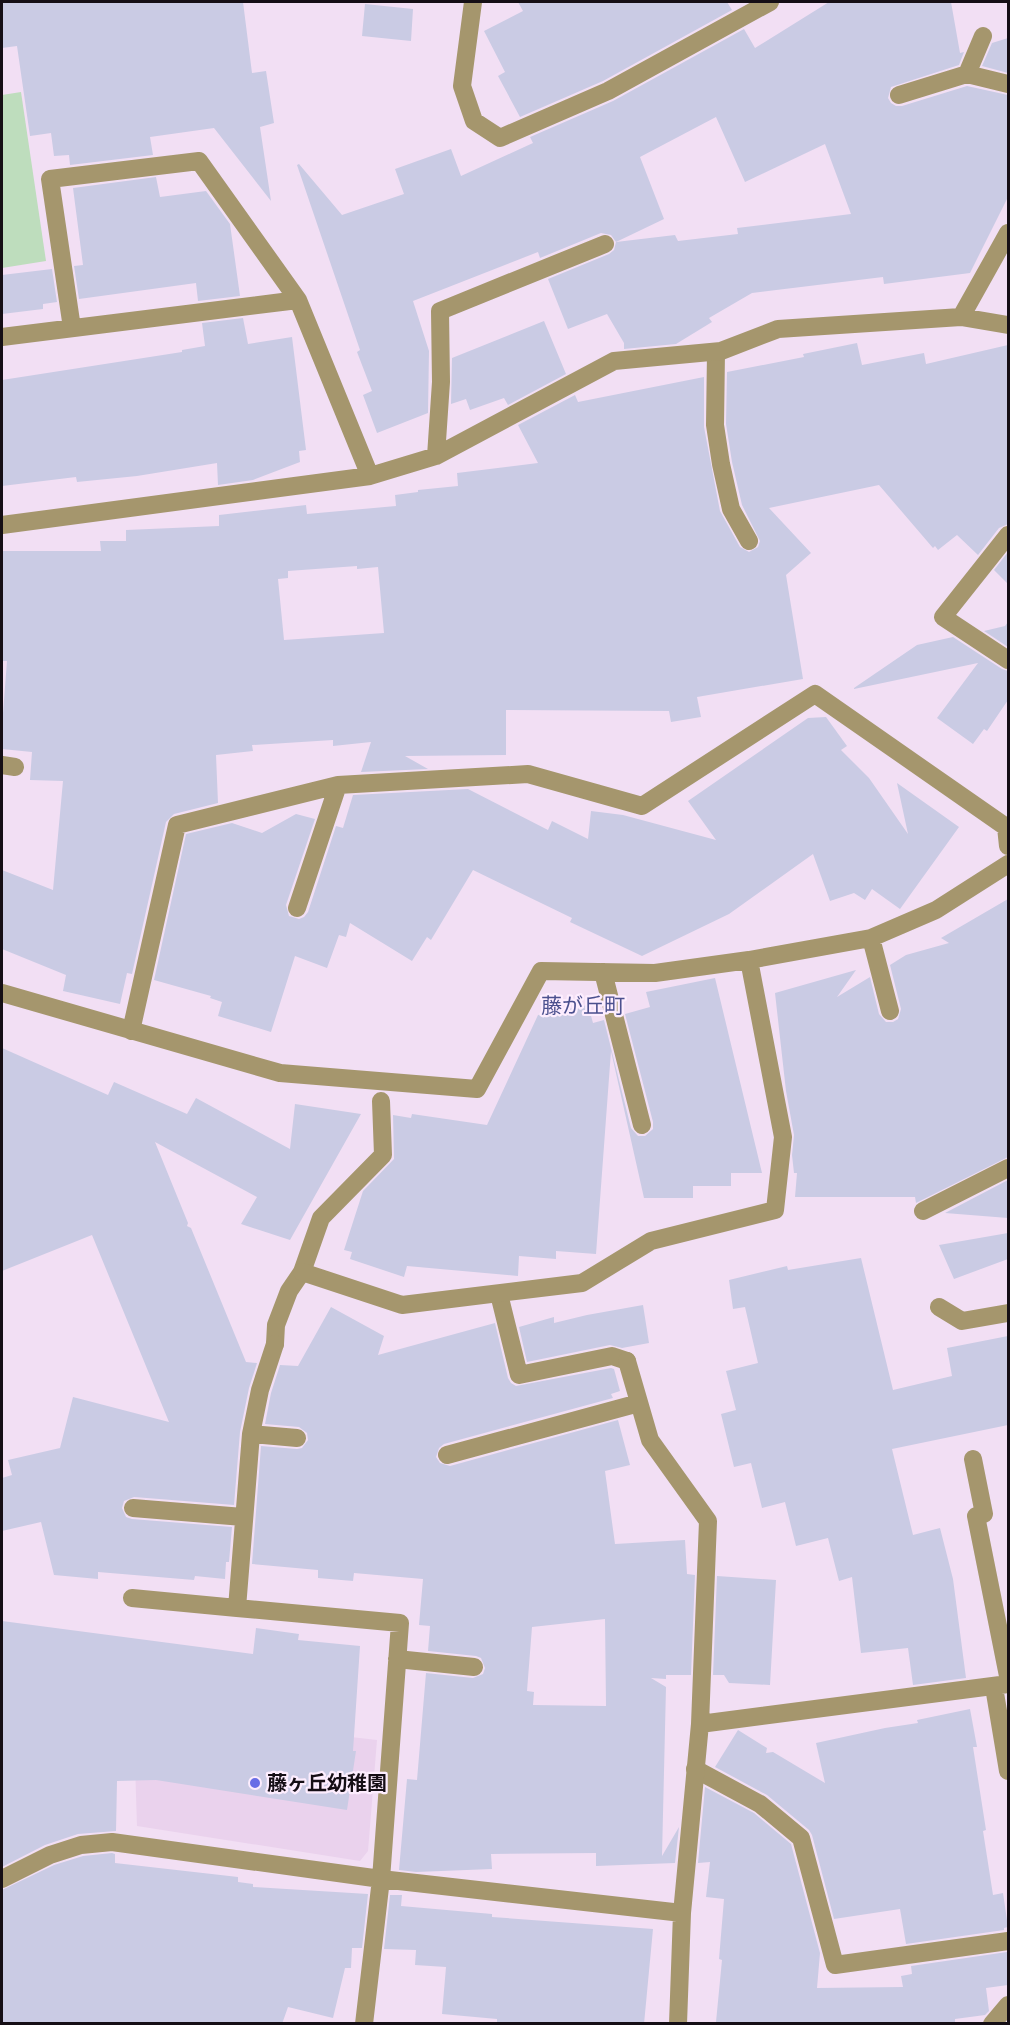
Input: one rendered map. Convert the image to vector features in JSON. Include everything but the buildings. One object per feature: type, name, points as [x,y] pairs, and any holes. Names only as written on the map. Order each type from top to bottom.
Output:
[{"type":"street","points":[[473,2],[462,86],[474,121],[500,138],[608,91],[770,2]]},
{"type":"street","points":[[967,74],[983,36]]},
{"type":"street","points":[[899,95],[967,74],[1008,84]]},
{"type":"street","points":[[72,328],[50,179],[199,161],[298,300],[370,477]]},
{"type":"street","points":[[961,317],[1008,233]]},
{"type":"street","points":[[436,456],[441,382],[440,311],[604,244]]},
{"type":"street","points":[[2,337],[298,300]]},
{"type":"street","points":[[2,525],[370,477],[436,456],[614,361],[716,352],[778,329],[961,317],[1008,325]]},
{"type":"street","points":[[716,352],[715,425],[721,464],[731,509],[749,541]]},
{"type":"street","points":[[1008,535],[943,617],[1008,660]]},
{"type":"street","points":[[131,1031],[177,825],[338,785],[528,774],[642,806],[815,693],[1006,827],[1008,846]]},
{"type":"street","points":[[297,908],[338,785]]},
{"type":"street","points":[[2,993],[280,1073],[477,1089],[541,971],[655,973],[749,960],[871,938],[936,910],[1008,864]]},
{"type":"street","points":[[871,938],[890,1011]]},
{"type":"street","points":[[302,1272],[402,1305],[499,1294],[582,1283],[651,1241],[775,1210],[783,1137],[749,960]]},
{"type":"street","points":[[603,972],[642,1125]]},
{"type":"street","points":[[237,1608],[251,1434],[260,1390],[275,1344],[276,1325],[289,1291],[302,1272],[321,1218],[383,1155],[381,1101]]},
{"type":"street","points":[[923,1211],[1008,1168]]},
{"type":"street","points":[[499,1294],[519,1375],[612,1356],[627,1362],[650,1440],[708,1521],[700,1724],[682,1913],[678,2024]]},
{"type":"street","points":[[939,1307],[962,1321],[1008,1313]]},
{"type":"street","points":[[447,1455],[639,1403]]},
{"type":"street","points":[[251,1434],[297,1438]]},
{"type":"street","points":[[973,1459],[984,1514],[976,1516],[1004,1682],[1008,1771]]},
{"type":"street","points":[[133,1508],[243,1517]]},
{"type":"street","points":[[132,1598],[400,1623],[381,1879],[364,2024]]},
{"type":"street","points":[[397,1659],[474,1667]]},
{"type":"street","points":[[700,1724],[1004,1682]]},
{"type":"street","points":[[695,1769],[760,1804],[801,1838],[835,1965],[1008,1941]]},
{"type":"street","points":[[2,1879],[50,1855],[81,1845],[112,1842],[381,1879],[682,1913]]},
{"type":"street","points":[[992,2024],[1008,2005]]},
{"type":"shaded area","name":"藤ヶ丘幼稚園","points":[[133,1702],[290,1730],[377,1740],[368,1851],[360,1861],[137,1826]]},
{"type":"green space","points":[[21,92],[46,261],[2,268],[2,95]]},
{"type":"place","name":"藤ヶ丘幼稚園","points":[[255,1783]]},
{"type":"district","name":"藤が丘町","points":[[583,1006]]}]
